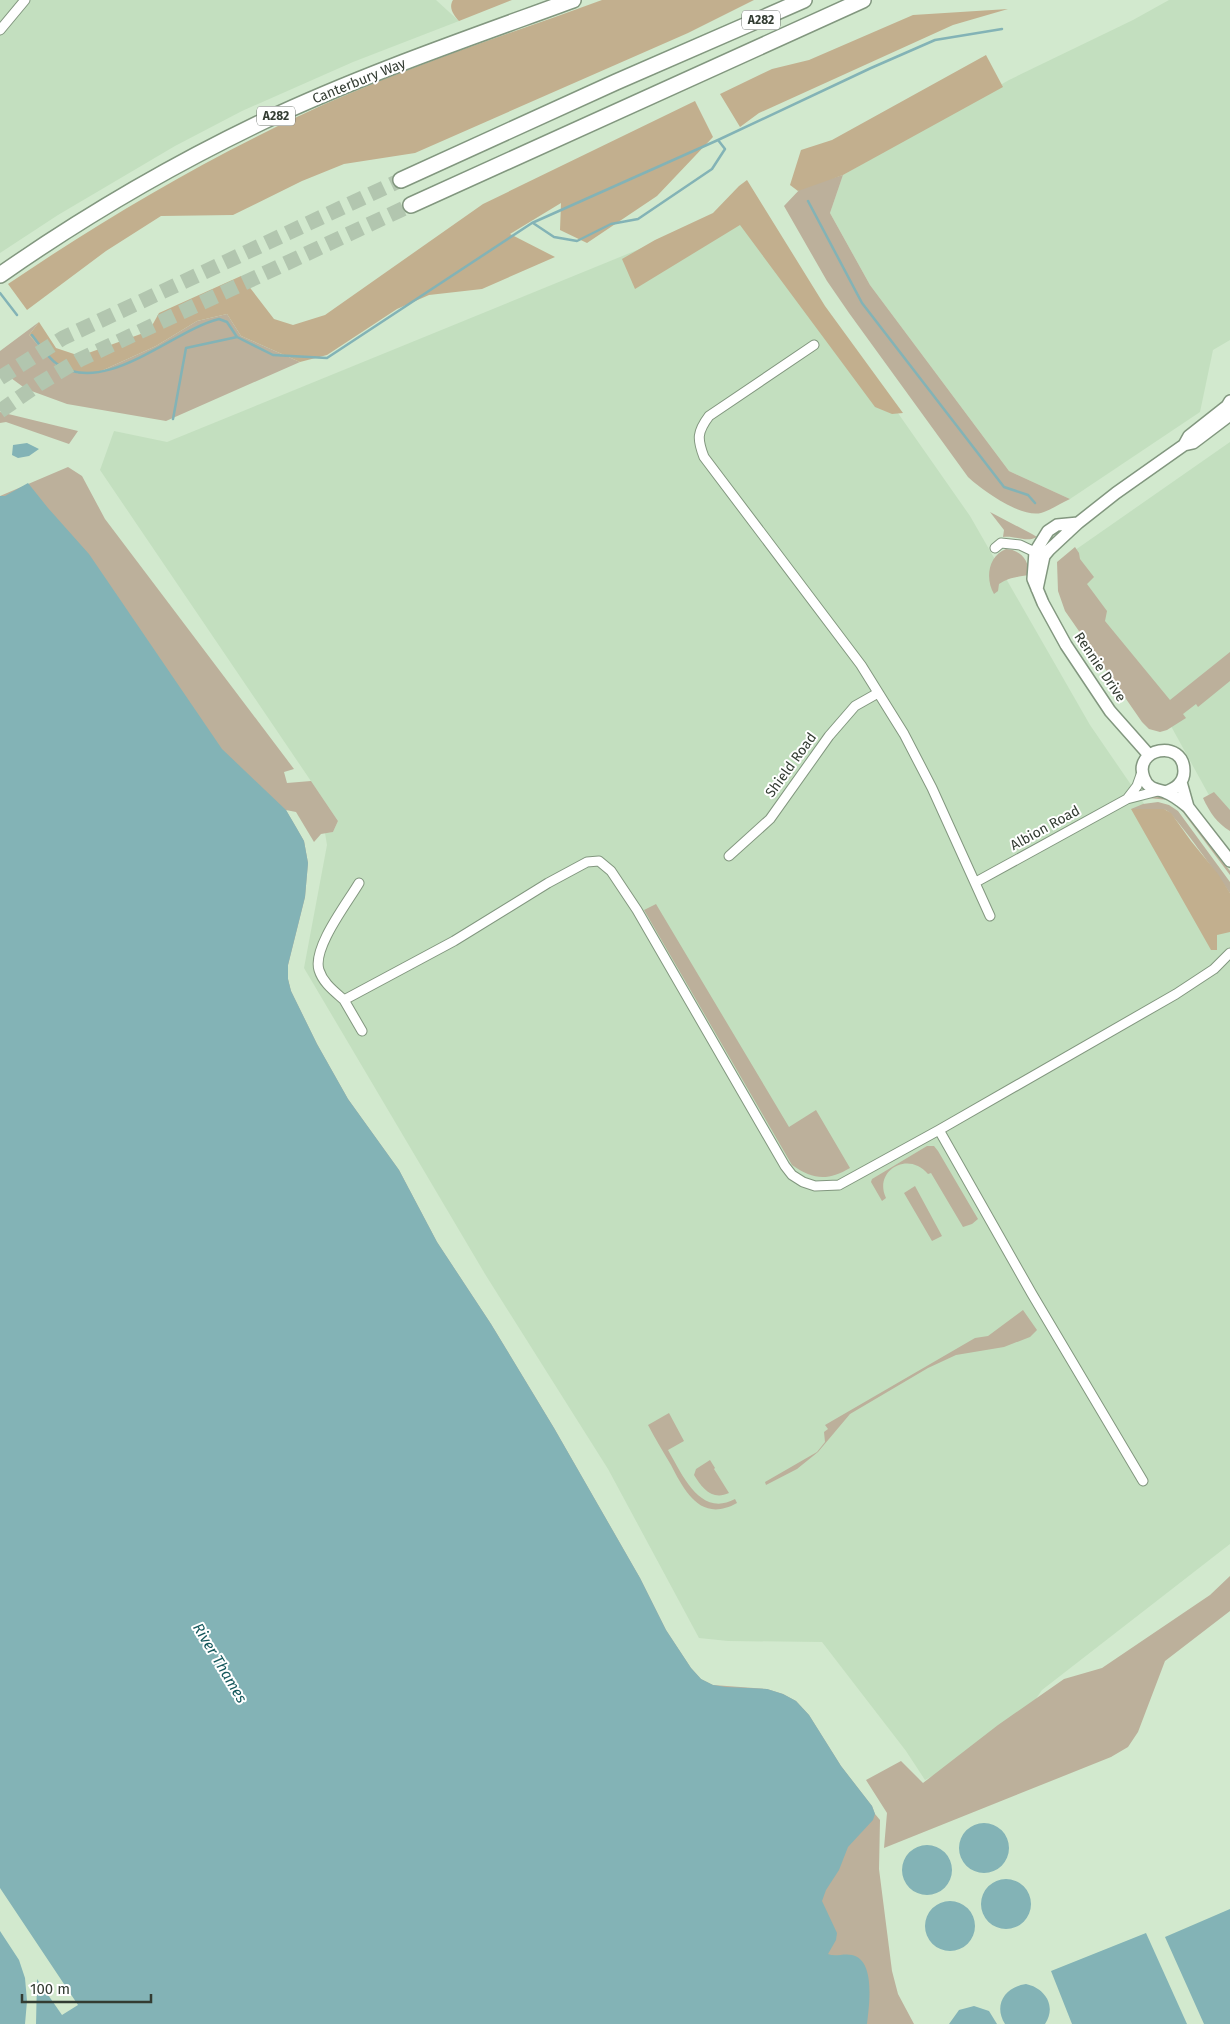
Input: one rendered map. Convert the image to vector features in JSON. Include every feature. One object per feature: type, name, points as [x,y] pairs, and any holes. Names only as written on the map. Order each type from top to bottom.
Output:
[{"type":"highway","name":"Canterbury Way","points":[[0,275],[111,203],[193,157],[264,121],[344,86],[573,0]]},
{"type":"highway","name":"A282","points":[[401,180],[616,82],[804,0]]},
{"type":"highway","name":"A282","points":[[411,205],[863,0]]},
{"type":"street","points":[[0,30],[25,0]]},
{"type":"street","points":[[814,345],[709,416],[701,427],[698,442],[704,457],[849,649],[904,734],[932,788],[990,916]]},
{"type":"street","points":[[1184,445],[1189,436],[1227,406],[1230,401]]},
{"type":"street","points":[[996,548],[1001,543],[1020,545],[1039,554],[1120,490],[1184,445],[1193,443],[1230,415]]},
{"type":"street","name":"Rennie Drive","points":[[1039,554],[1037,589],[1066,645],[1110,711],[1149,755]]},
{"type":"street","name":"Shield Road","points":[[729,856],[770,820],[824,744],[855,706],[878,693]]},
{"type":"street","points":[[1188,807],[1181,782],[1184,768],[1178,756],[1172,751],[1164,750],[1156,751],[1149,755],[1145,760],[1142,772],[1147,784],[1188,807],[1230,861]]},
{"type":"street","name":"Albion Road","points":[[1127,799],[1137,786],[1142,772]]},
{"type":"street","points":[[1162,792],[1171,790],[1181,782]]},
{"type":"street","name":"Albion Road","points":[[976,882],[1127,799],[1162,792]]},
{"type":"street","points":[[344,1000],[454,941],[548,883],[587,862],[599,861],[611,871],[637,910],[771,1145],[792,1175],[803,1182],[815,1186],[839,1185],[1176,994],[1214,969],[1230,953]]},
{"type":"street","points":[[360,883],[332,928],[319,954],[319,969],[327,985],[344,1000],[362,1031]]},
{"type":"street","points":[[938,1130],[1036,1302],[1143,1481]]},
{"type":"shaded area","points":[[0,0],[436,0],[459,21],[353,62],[242,111],[175,146],[58,215],[0,253]]},
{"type":"shaded area","points":[[453,0],[512,0],[459,21],[451,9]]},
{"type":"shaded area","points":[[602,0],[754,0],[688,33],[415,153],[344,164],[302,181],[233,215],[161,216],[106,251],[27,310],[8,284],[150,194],[261,134],[336,99],[411,69]]},
{"type":"shaded area","points":[[1169,0],[1230,0],[1230,340],[1213,350],[1200,412],[1070,499],[1009,471],[870,285],[830,213],[843,175],[1009,80],[1133,20]]},
{"type":"shaded area","points":[[1008,9],[953,25],[759,113],[740,127],[720,94],[772,69],[809,60],[913,15]]},
{"type":"shaded area","points":[[986,55],[1003,87],[843,175],[798,191],[790,185],[801,150],[832,140]]},
{"type":"shaded area","points":[[695,101],[713,137],[657,196],[587,243],[560,230],[561,203],[510,234],[555,257],[482,289],[429,295],[397,309],[327,355],[300,362],[241,336],[227,314],[197,321],[156,346],[99,372],[79,374],[60,368],[29,335],[39,322],[56,348],[80,356],[149,331],[159,313],[241,276],[274,319],[293,325],[325,315],[483,204]]},
{"type":"shaded area","points":[[843,175],[830,213],[870,285],[1009,471],[1070,499],[1045,512],[1033,513],[1023,511],[1002,502],[968,477],[849,313],[827,281],[784,206],[802,187]]},
{"type":"shaded area","points":[[747,180],[825,306],[903,413],[892,414],[875,407],[740,225],[635,289],[622,259],[655,240],[713,213]]},
{"type":"shaded area","points":[[740,208],[893,406],[970,516],[1090,725],[1230,929],[1230,1544],[1042,1690],[1014,1731],[925,1780],[906,1751],[822,1642],[728,1641],[699,1638],[608,1469],[485,1274],[304,968],[327,845],[325,833],[333,832],[338,821],[100,470],[114,431],[167,442]]},
{"type":"shaded area","points":[[227,314],[241,336],[300,362],[166,421],[67,404],[26,389],[0,370],[0,351],[39,322],[29,335],[59,368],[80,374],[88,374],[99,372],[156,346],[197,321]]},
{"type":"shaded area","points":[[0,412],[78,431],[69,444],[6,422],[0,423]]},
{"type":"shaded area","points":[[1230,442],[1230,825],[1221,817],[1166,717],[1058,562]]},
{"type":"shaded area","points":[[68,467],[82,476],[105,519],[294,769],[284,772],[287,783],[311,781],[338,821],[333,832],[321,834],[314,842],[296,812],[286,810],[304,841],[308,863],[305,897],[288,965],[288,979],[291,991],[317,1044],[348,1099],[399,1170],[437,1242],[491,1324],[554,1428],[640,1578],[666,1630],[691,1668],[701,1679],[713,1685],[767,1689],[796,1701],[809,1715],[841,1766],[872,1806],[880,1820],[879,1869],[892,1971],[898,1994],[914,2024],[832,2024],[0,496]]},
{"type":"shaded area","points":[[990,512],[1037,537],[1025,539],[1003,537],[1004,530]]},
{"type":"shaded area","points":[[1075,547],[1080,559],[1094,577],[1087,584],[1107,611],[1105,621],[1170,700],[1230,652],[1230,681],[1198,707],[1196,704],[1183,714],[1186,718],[1167,730],[1160,732],[1149,729],[1142,722],[1065,611],[1058,591],[1057,562]]},
{"type":"shaded area","points":[[1006,549],[1016,551],[1026,560],[1029,575],[999,584],[998,591],[994,594],[990,582],[990,568],[995,557]]},
{"type":"shaded area","points":[[1214,792],[1230,810],[1230,831],[1214,817],[1203,798]]},
{"type":"shaded area","points":[[1155,796],[1168,799],[1182,807],[1230,871],[1230,875],[1179,807],[1169,800],[1148,798]]},
{"type":"shaded area","points":[[1158,802],[1169,805],[1178,811],[1230,882],[1230,893],[1178,822],[1166,810],[1131,809],[1143,804]]},
{"type":"shaded area","points":[[1131,809],[1164,809],[1171,813],[1218,874],[1230,893],[1230,932],[1217,935],[1217,950],[1211,950]]},
{"type":"shaded area","points":[[656,904],[789,1127],[816,1110],[850,1168],[835,1175],[821,1177],[807,1174],[792,1165],[644,910]]},
{"type":"shaded area","points":[[927,1146],[934,1146],[938,1151],[978,1219],[972,1224],[963,1227],[931,1173],[928,1174],[920,1167],[902,1164],[888,1172],[884,1179],[883,1188],[886,1198],[882,1201],[871,1182],[872,1179]]},
{"type":"shaded area","points":[[915,1186],[942,1236],[932,1241],[904,1193]]},
{"type":"shaded area","points":[[1023,1310],[1037,1330],[1030,1337],[1004,1347],[956,1355],[928,1368],[850,1414],[818,1452],[797,1469],[766,1485],[765,1482],[817,1452],[825,1442],[824,1432],[828,1429],[825,1425],[975,1338],[988,1336]]},
{"type":"shaded area","points":[[669,1413],[684,1441],[668,1450],[686,1481],[702,1498],[712,1503],[723,1503],[735,1499],[737,1503],[724,1508],[713,1509],[704,1507],[696,1502],[682,1485],[648,1425]]},
{"type":"shaded area","points":[[710,1460],[729,1493],[717,1495],[708,1492],[694,1475],[696,1469]]},
{"type":"shaded area","points":[[1230,1576],[1230,1611],[1165,1661],[1138,1732],[1128,1747],[1111,1757],[884,1848],[887,1813],[866,1780],[901,1761],[923,1783],[998,1725],[1064,1679],[1102,1668],[1210,1595]]},
{"type":"water","points":[[27,443],[39,449],[29,456],[18,458],[12,455],[13,445]]},
{"type":"water","name":"River Thames","points":[[28,483],[89,554],[222,749],[286,810],[304,841],[308,863],[305,897],[288,965],[288,979],[291,991],[317,1044],[348,1099],[399,1170],[437,1242],[491,1324],[554,1428],[640,1578],[666,1630],[691,1668],[701,1679],[713,1685],[726,1687],[767,1689],[796,1701],[809,1715],[841,1766],[872,1806],[875,1814],[873,1820],[848,1847],[839,1870],[826,1890],[822,1901],[837,1933],[836,1940],[828,1954],[852,1955],[860,1959],[865,1965],[869,1985],[867,2024],[0,2024],[0,496],[5,496]]},
{"type":"water","points":[[984,1823],[1002,1830],[1009,1848],[1002,1866],[984,1873],[966,1866],[959,1848],[966,1830]]},
{"type":"water","points":[[927,1845],[945,1852],[952,1870],[945,1888],[927,1895],[909,1888],[902,1870],[909,1852]]},
{"type":"water","points":[[1006,1879],[1020,1883],[1027,1890],[1031,1904],[1027,1918],[1020,1925],[1006,1929],[992,1925],[985,1918],[981,1904],[985,1890],[992,1883]]},
{"type":"water","points":[[950,1901],[964,1905],[971,1912],[975,1926],[971,1940],[964,1947],[950,1951],[936,1947],[929,1940],[925,1926],[929,1912],[936,1905]]},
{"type":"water","points":[[1230,1909],[1230,2024],[1204,2024],[1165,1937]]},
{"type":"water","points":[[1146,1933],[1187,2024],[1072,2024],[1051,1971]]},
{"type":"water","points":[[1026,1984],[1039,1989],[1047,1999],[1050,2011],[1045,2024],[1005,2024],[1000,2010],[1003,1998],[1012,1989]]},
{"type":"water","points":[[974,2006],[989,2011],[997,2024],[949,2024],[959,2010]]},
{"type":"pier","points":[[0,1888],[78,2005],[62,2015],[37,1979],[36,2024],[25,2024],[27,2001],[25,1978],[19,1960],[0,1931]]},
{"type":"waterway","points":[[32,335],[53,361],[76,372],[96,372],[117,367],[139,358],[201,325],[219,319],[227,322],[237,337],[273,355],[327,358],[532,223],[935,40],[1002,29]]},
{"type":"waterway","points":[[533,223],[554,237],[577,241],[611,224],[638,219],[712,169],[725,149],[718,140]]},
{"type":"waterway","points":[[808,201],[862,303],[1004,487],[1028,495],[1035,503]]},
{"type":"waterway","points":[[0,293],[17,315]]},
{"type":"waterway","points":[[173,419],[186,348],[237,337]]},
{"type":"tunnel","points":[[0,378],[63,338],[401,180]]},
{"type":"tunnel","points":[[0,411],[39,384],[79,360],[411,205]]}]
